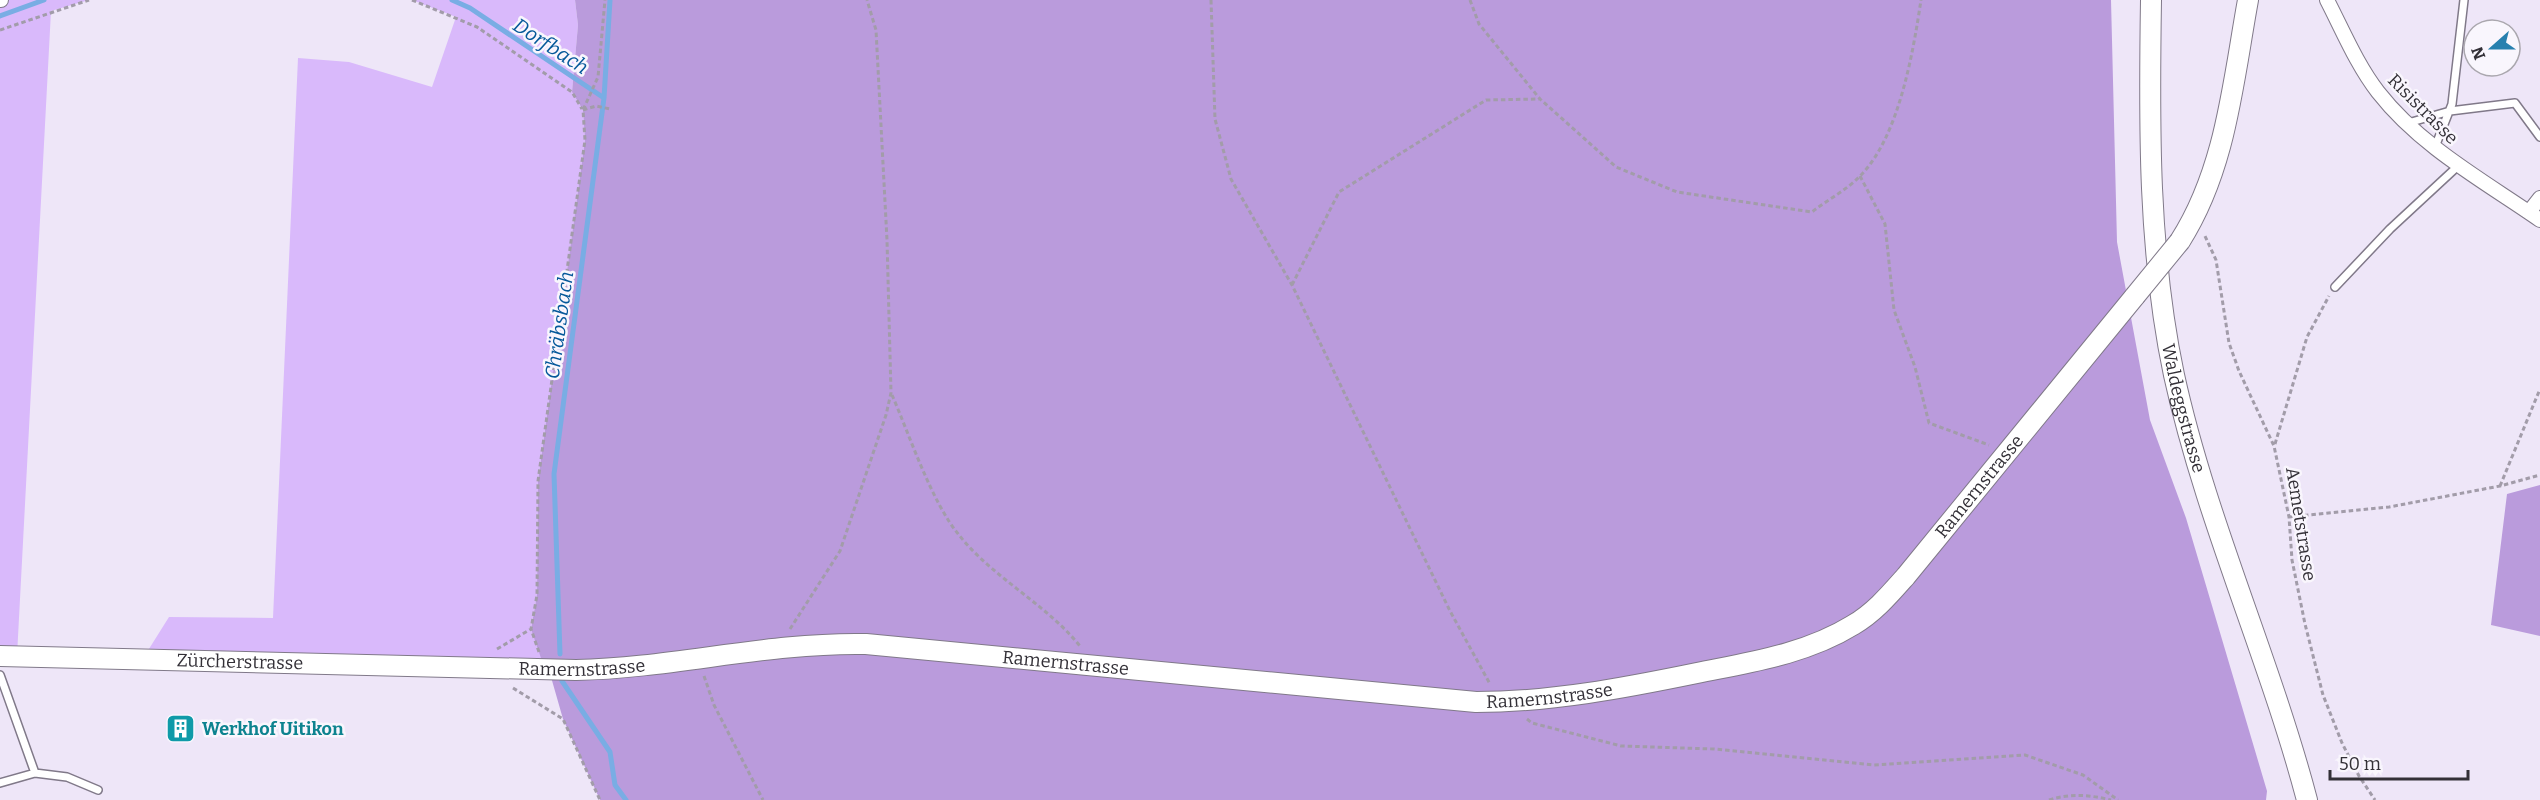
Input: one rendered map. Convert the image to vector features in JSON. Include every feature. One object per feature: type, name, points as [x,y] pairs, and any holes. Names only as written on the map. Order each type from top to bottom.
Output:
[{"type":"street","name":"Waldeggstrasse","points":[[2151,0],[2154,238],[2172,364],[2206,497],[2289,736],[2307,800]]},
{"type":"street","name":"Ramernstrasse","points":[[481,668],[604,670],[698,660],[782,647],[838,644],[896,645],[1430,699],[1507,702],[1545,700],[1652,682],[1773,657],[1830,638],[1855,624],[1881,603],[2006,455],[2180,241],[2194,218],[2218,160],[2248,0]]},
{"type":"street","name":"Risistrasse","points":[[2327,0],[2362,68],[2378,92],[2408,123],[2458,166],[2495,188],[2534,216],[2540,198]]},
{"type":"street","name":"Zürcherstrasse","points":[[0,656],[481,668]]},
{"type":"lane","points":[[2435,147],[2450,111],[2464,0]]},
{"type":"lane","points":[[2408,123],[2450,111],[2515,103],[2540,137]]},
{"type":"lane","points":[[2335,287],[2390,229],[2458,166]]},
{"type":"lane","points":[[0,675],[35,773]]},
{"type":"lane","points":[[0,783],[35,773],[67,777],[98,790]]},
{"type":"path","points":[[0,30],[80,1],[89,0]]},
{"type":"path","points":[[412,0],[477,27],[572,92],[583,110]]},
{"type":"path","points":[[495,649],[531,628],[537,595],[538,481],[585,140],[583,110],[588,94],[596,83],[605,0]]},
{"type":"path","points":[[782,647],[795,618],[840,551],[886,415],[891,393],[876,30],[867,0]]},
{"type":"path","points":[[1211,0],[1215,120],[1232,179],[1292,285],[1450,611],[1491,686],[1507,702],[1532,723],[1621,746],[1714,749],[1874,765],[2025,755],[2083,775],[2118,800]]},
{"type":"path","points":[[1470,0],[1479,24],[1540,99],[1616,167],[1677,192],[1812,212],[1860,176],[1889,134],[1914,42],[1922,0]]},
{"type":"path","points":[[1292,285],[1339,192],[1486,100],[1540,99]]},
{"type":"path","points":[[583,110],[596,106],[610,109]]},
{"type":"path","points":[[1860,176],[1885,224],[1894,310],[1916,367],[1929,423],[1997,448],[2006,455]]},
{"type":"path","name":"Aemetstrasse","points":[[2194,218],[2216,260],[2229,344],[2274,446],[2289,517],[2292,560],[2323,695],[2342,743],[2374,800]]},
{"type":"path","points":[[2274,446],[2307,337],[2335,287]]},
{"type":"path","points":[[2500,486],[2540,389]]},
{"type":"path","points":[[891,393],[943,511],[958,535],[978,556],[1043,609],[1072,637],[1079,644],[1089,664]]},
{"type":"path","points":[[2289,517],[2389,507],[2500,486],[2540,475]]},
{"type":"path","points":[[698,660],[714,705],[763,800]]},
{"type":"path","points":[[508,685],[563,719],[600,800]]},
{"type":"path","points":[[2049,800],[2060,796],[2090,795],[2111,800]]},
{"type":"shaded area","points":[[0,0],[89,0],[51,11],[17,656],[0,656]]},
{"type":"shaded area","points":[[412,0],[575,0],[578,25],[572,92],[583,110],[585,140],[538,481],[537,595],[531,628],[549,670],[142,660],[169,617],[273,618],[298,58],[349,62],[432,87],[456,17]]},
{"type":"shaded area","points":[[575,0],[2111,0],[2117,242],[2150,420],[2186,518],[2267,791],[2266,800],[600,800],[563,719],[549,670],[541,658],[531,629],[537,595],[538,481],[585,140],[583,110],[572,92],[578,25]]},
{"type":"shaded area","points":[[2540,485],[2540,636],[2491,625],[2507,494]]},
{"type":"waterway","name":"Dorfbach","points":[[0,16],[44,0]]},
{"type":"waterway","name":"Dorfbach","points":[[452,0],[470,8],[604,98]]},
{"type":"waterway","name":"Chräbsbach","points":[[560,654],[554,474],[604,98],[610,0]]},
{"type":"waterway","name":"Chräbsbach","points":[[562,681],[610,752],[615,785],[626,800]]},
{"type":"place","name":"Werkhof Uitikon","points":[[181,729]]}]
